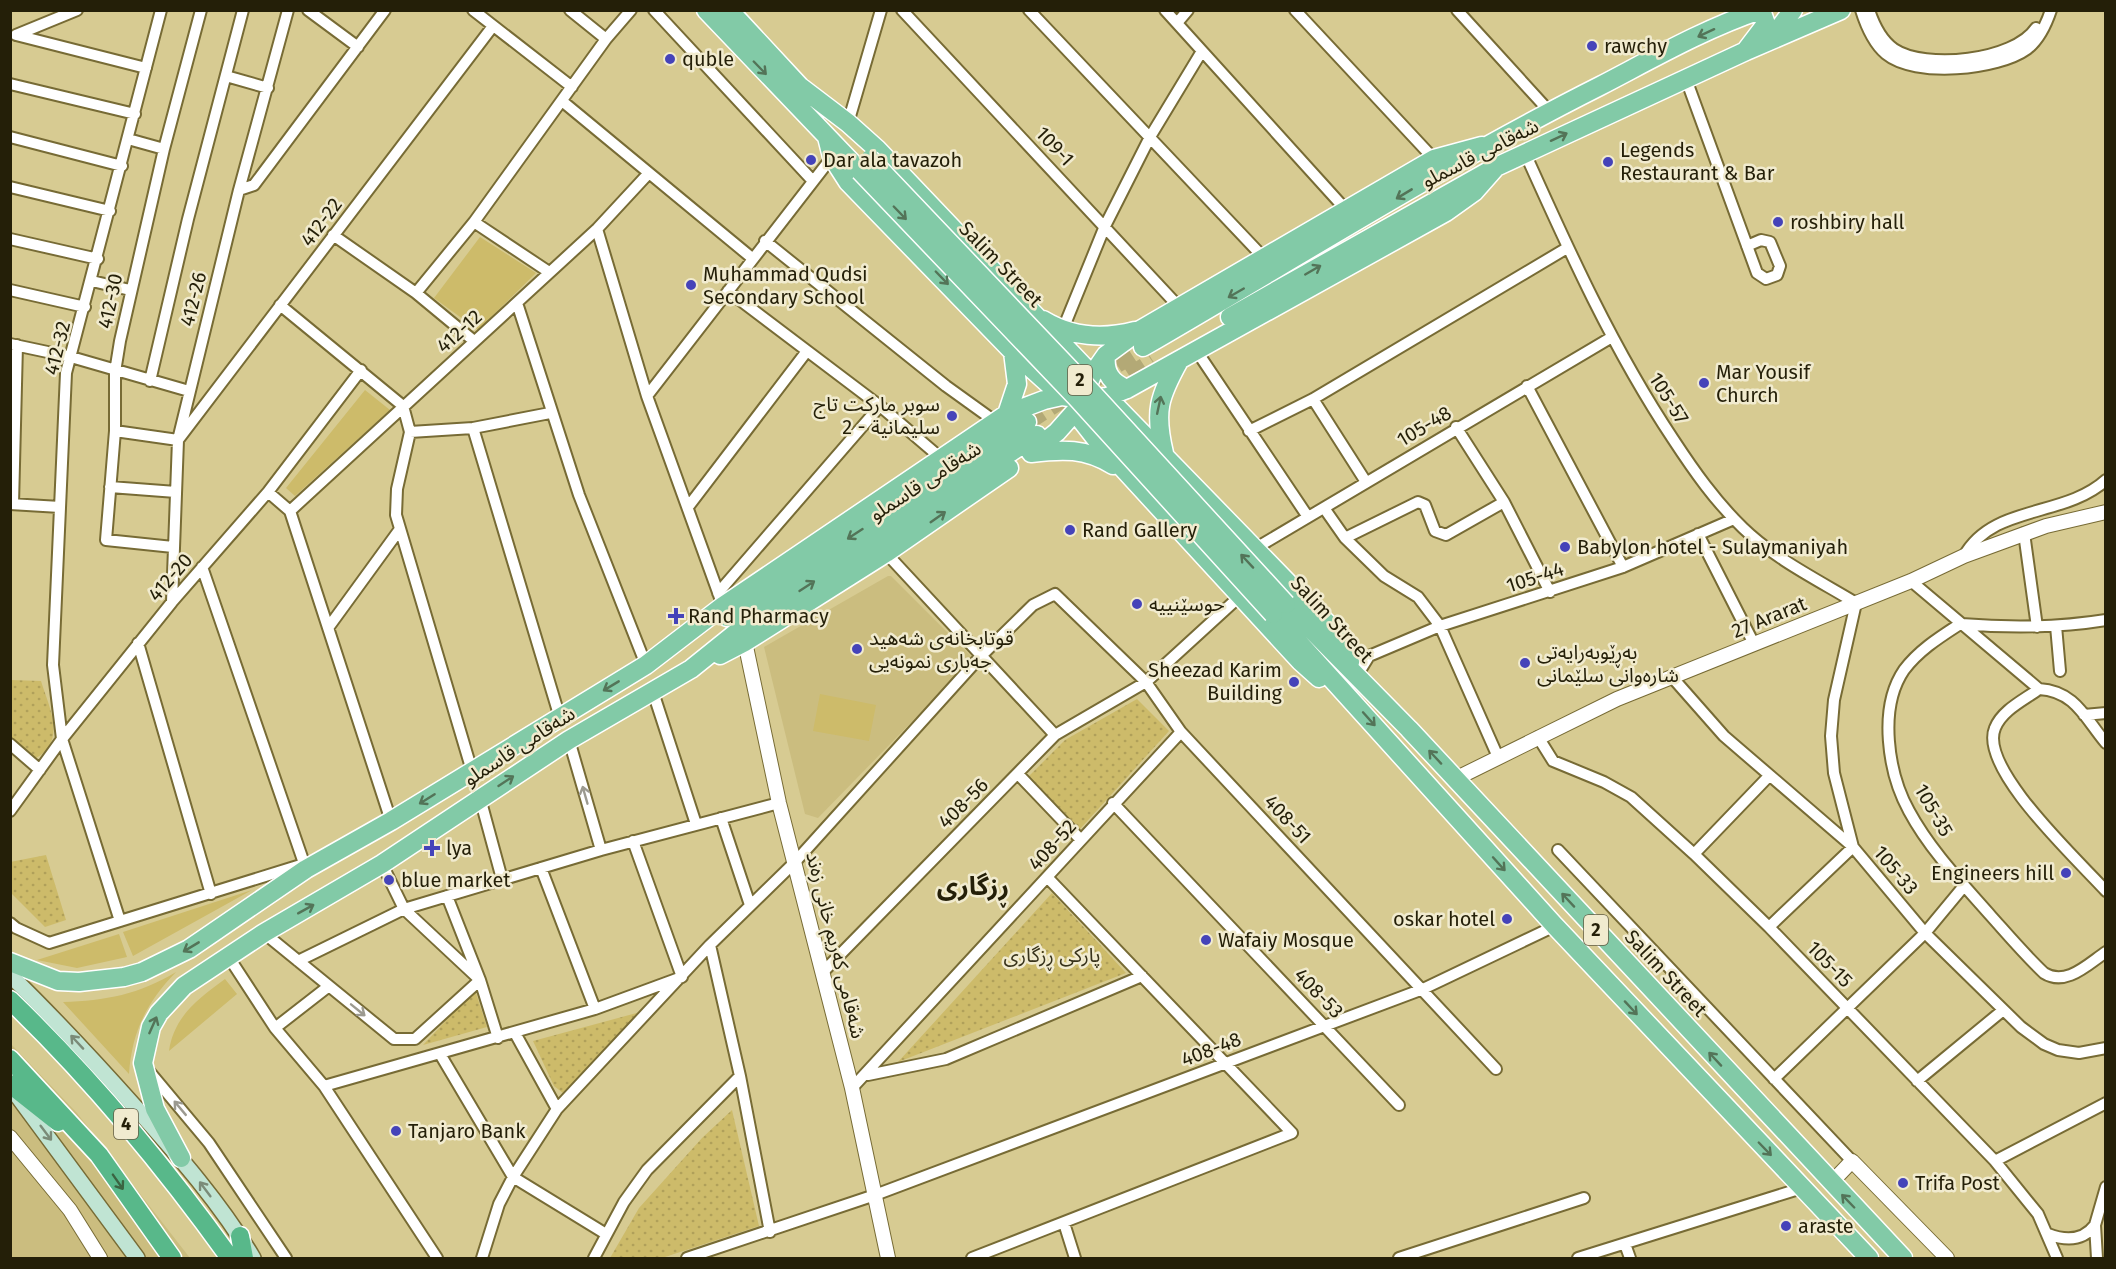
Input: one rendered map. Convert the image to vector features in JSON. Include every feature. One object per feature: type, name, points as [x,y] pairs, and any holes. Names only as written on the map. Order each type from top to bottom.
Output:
[{"type":"highway","name":"4","points":[[10,1000],[62,1051],[108,1102],[153,1156],[230,1258]]},
{"type":"highway","name":"4","points":[[10,1059],[99,1155],[172,1258]]},
{"type":"highway","points":[[10,1085],[99,1155]]},
{"type":"highway","points":[[240,1236],[243,1258]]},
{"type":"main road","name":"Salim Street","points":[[706,10],[827,137],[865,165]]},
{"type":"main road","name":"Salim Street","points":[[729,10],[798,85],[865,165],[1082,403],[1351,685],[1555,926],[1869,1258]]},
{"type":"main road","points":[[1769,42],[1793,10]]},
{"type":"main road","name":"شەقامی قاسملو","points":[[1145,346],[1525,153],[1746,51],[1841,10]]},
{"type":"main road","points":[[1746,51],[1764,28],[1765,18],[1752,12]]},
{"type":"main road","name":"شەقامی قاسملو","points":[[1145,346],[1482,146],[1752,12]]},
{"type":"main road","points":[[798,85],[848,123],[877,149],[1092,375]]},
{"type":"main road","points":[[827,137],[832,157],[848,182],[1013,352],[1062,396],[1080,405],[1096,439],[1299,661],[1324,682],[1351,685],[1347,653],[1329,625],[1107,398]]},
{"type":"main road","points":[[692,669],[745,642],[886,553],[1032,437],[1056,432],[1080,405],[1092,375],[1106,356],[1145,346],[1180,308],[1434,159],[1482,146]]},
{"type":"main road","points":[[1080,405],[1107,398],[1127,389],[1446,212],[1474,192],[1496,167]]},
{"type":"main road","points":[[1034,314],[1063,329],[1145,346]]},
{"type":"main road","points":[[1039,376],[1051,377],[1063,371],[1067,360],[1066,349]]},
{"type":"main road","points":[[1002,418],[1017,384],[1013,352]]},
{"type":"main road","points":[[1164,455],[1159,432],[1158,410],[1163,390],[1188,354]]},
{"type":"main road","points":[[1106,356],[1107,373],[1111,380],[1127,389]]},
{"type":"main road","points":[[10,962],[58,981],[108,980],[133,975],[159,965],[215,933],[305,867],[391,821],[646,665],[677,641],[720,600],[942,459],[1002,418],[1034,402],[1062,396]]},
{"type":"main road","points":[[1034,402],[1052,412],[1057,425],[1056,432]]},
{"type":"main road","points":[[1096,439],[1094,426],[1102,415],[1114,411],[1123,413]]},
{"type":"main road","points":[[1032,437],[1064,449],[1083,451],[1101,458],[1132,478]]},
{"type":"main road","name":"شەقامی قاسملو","points":[[677,641],[744,606],[1032,437]]},
{"type":"main road","name":"شەقامی قاسملو","points":[[181,1158],[155,1109],[143,1063],[151,1028],[159,1013],[184,986],[264,933],[382,864],[569,740],[652,689],[692,669],[742,628],[1032,437]]},
{"type":"main road","name":"Salim Street","points":[[1351,685],[1455,779],[1903,1258]]},
{"type":"main road","points":[[215,933],[228,956]]},
{"type":"main road","points":[[10,975],[74,1038],[181,1158],[240,1236],[253,1258]]},
{"type":"main road","points":[[10,1085],[137,1258]]},
{"type":"street","points":[[13,36],[77,10]]},
{"type":"street","name":"412-32","points":[[120,921],[62,739],[53,665],[66,373],[98,259],[161,10]]},
{"type":"street","name":"412-30","points":[[173,547],[106,540],[115,431],[115,372],[130,290],[201,10]]},
{"type":"street","points":[[150,381],[243,10]]},
{"type":"street","name":"412-26","points":[[172,602],[178,440],[239,190],[288,10]]},
{"type":"street","points":[[308,10],[358,47]]},
{"type":"street","points":[[239,190],[254,185],[385,10]]},
{"type":"street","points":[[472,10],[572,87]]},
{"type":"street","points":[[570,10],[606,39]]},
{"type":"street","points":[[416,294],[474,222],[606,39],[631,10]]},
{"type":"street","points":[[654,10],[812,180]]},
{"type":"street","points":[[848,123],[881,10]]},
{"type":"street","name":"109-1","points":[[902,10],[1180,308]]},
{"type":"street","points":[[1029,10],[1264,258]]},
{"type":"street","points":[[1165,10],[1347,211]]},
{"type":"street","points":[[1177,23],[1188,10]]},
{"type":"street","points":[[1295,10],[1434,159]]},
{"type":"street","points":[[1457,10],[1549,111]]},
{"type":"street","points":[[1861,10],[1892,48],[1915,59],[1933,60],[1976,57],[2011,49],[2030,36],[2044,10]]},
{"type":"street","points":[[1869,18],[1874,40],[1893,58],[1916,68],[1945,70],[2019,54],[2036,41],[2051,10]]},
{"type":"street","name":"412-22","points":[[178,440],[493,26]]},
{"type":"street","points":[[13,36],[146,68]]},
{"type":"street","points":[[1063,329],[1105,226],[1150,137],[1202,51]]},
{"type":"street","points":[[225,76],[268,88]]},
{"type":"street","points":[[1686,79],[1747,246]]},
{"type":"street","points":[[10,84],[135,114]]},
{"type":"street","points":[[562,101],[752,258]]},
{"type":"street","points":[[10,137],[122,166]]},
{"type":"street","points":[[128,139],[164,149]]},
{"type":"street","name":"105-57","points":[[1525,153],[1567,248],[1612,337],[1657,415],[1698,477],[1744,529],[1794,566],[1856,603]]},
{"type":"street","points":[[647,396],[832,157]]},
{"type":"street","name":"412-12","points":[[290,511],[597,228],[648,174]]},
{"type":"street","points":[[10,187],[110,211]]},
{"type":"street","points":[[474,222],[549,272]]},
{"type":"street","points":[[597,228],[647,396],[720,600]]},
{"type":"street","points":[[333,235],[416,294],[474,341]]},
{"type":"street","points":[[10,239],[98,259]]},
{"type":"street","points":[[765,241],[946,387],[1002,418]]},
{"type":"street","points":[[1250,431],[1313,399],[1567,248]]},
{"type":"street","points":[[92,281],[130,290]]},
{"type":"street","points":[[10,290],[85,307]]},
{"type":"street","points":[[728,291],[880,406],[942,459]]},
{"type":"street","points":[[516,303],[550,413],[579,495],[646,665]]},
{"type":"street","points":[[280,305],[403,406],[411,432],[395,502],[400,529],[472,771]]},
{"type":"street","name":"105-48","points":[[1256,548],[1456,427],[1612,337]]},
{"type":"street","points":[[60,507],[12,504],[14,344],[71,357],[115,372],[189,391]]},
{"type":"street","points":[[688,507],[807,351]]},
{"type":"street","points":[[1188,354],[1250,431],[1308,517]]},
{"type":"street","name":"412-20","points":[[10,811],[62,739],[138,643],[268,492],[361,370]]},
{"type":"street","points":[[1527,386],[1623,567]]},
{"type":"street","points":[[1313,399],[1366,482]]},
{"type":"street","points":[[720,600],[880,406]]},
{"type":"street","points":[[411,432],[473,428],[550,413]]},
{"type":"street","points":[[1456,427],[1504,502],[1551,591]]},
{"type":"street","points":[[473,428],[560,718]]},
{"type":"street","points":[[115,431],[178,440]]},
{"type":"street","points":[[1964,556],[1977,538],[2003,522],[2029,512],[2075,501],[2106,480]]},
{"type":"street","points":[[110,487],[176,492]]},
{"type":"street","points":[[268,492],[290,511],[391,821]]},
{"type":"street","points":[[1345,538],[1418,501],[1425,505],[1435,531],[1446,535],[1504,502]]},
{"type":"street","points":[[1324,508],[1345,538],[1384,576],[1418,597],[1440,626],[1498,757]]},
{"type":"street","name":"27 Ararat","points":[[1455,779],[1539,737],[1672,677],[1911,581],[1964,556],[2025,533],[2106,512]]},
{"type":"street","name":"105-44","points":[[1351,685],[1369,656],[1440,626],[1623,567],[1734,519]]},
{"type":"street","points":[[328,628],[400,529]]},
{"type":"street","points":[[2025,533],[2037,627]]},
{"type":"street","points":[[1698,534],[1754,644]]},
{"type":"street","points":[[886,553],[1055,735]]},
{"type":"street","points":[[10,923],[49,943],[305,867],[202,567]]},
{"type":"street","points":[[1911,581],[2039,689],[2055,690],[2075,703],[2106,743]]},
{"type":"street","name":"408-51","points":[[981,656],[1033,605],[1055,594],[1146,682],[1181,732],[1496,1069]]},
{"type":"street","name":"408-56","points":[[823,972],[1055,735],[1146,682],[1239,597]]},
{"type":"street","name":"105-33","points":[[1856,603],[1834,700],[1831,736],[1840,800],[1853,847],[1925,933],[2002,1011],[2044,1044],[2058,1050],[2079,1053],[2106,1048]]},
{"type":"street","points":[[1960,624],[2037,627],[2106,620]]},
{"type":"street","name":"105-35","points":[[1960,624],[1925,648],[1904,671],[1893,693],[1890,726],[1897,782],[1908,810],[1964,886],[2044,973],[2059,978],[2074,973],[2106,952]]},
{"type":"street","points":[[2056,626],[2060,671]]},
{"type":"street","name":"شەقامی کەریم خانی زەند","points":[[745,642],[779,803],[852,1088],[888,1258]]},
{"type":"street","points":[[138,643],[211,894]]},
{"type":"street","points":[[482,1258],[499,1204],[513,1177],[557,1109],[710,945],[795,862],[981,656]]},
{"type":"street","points":[[1672,677],[1724,736],[1853,847],[1769,927]]},
{"type":"street","points":[[652,689],[696,824]]},
{"type":"street","points":[[2039,689],[2009,710],[1995,726],[1992,741],[1995,755],[2013,788],[2106,891]]},
{"type":"street","points":[[2084,715],[2106,713]]},
{"type":"street","name":"408-52","points":[[852,1088],[867,1075],[1113,803],[1181,732]]},
{"type":"street","name":"105-15","points":[[1539,737],[1553,762],[1604,782],[1631,797],[1769,927],[1995,1161],[2038,1214],[2057,1258]]},
{"type":"street","points":[[569,740],[601,850]]},
{"type":"street","points":[[10,744],[40,770]]},
{"type":"street","points":[[1018,774],[1081,840]]},
{"type":"street","points":[[1694,854],[1769,776]]},
{"type":"street","points":[[480,798],[502,879]]},
{"type":"street","points":[[298,961],[404,909],[601,850],[779,803]]},
{"type":"street","name":"408-53","points":[[1113,803],[1326,1025],[1399,1105]]},
{"type":"street","points":[[721,818],[750,905]]},
{"type":"street","points":[[633,841],[682,977]]},
{"type":"street","points":[[1558,850],[1852,1161],[1947,1258]]},
{"type":"street","points":[[382,864],[404,909],[480,980]]},
{"type":"street","points":[[541,868],[595,1009]]},
{"type":"street","points":[[972,1258],[1292,1133],[1047,878]]},
{"type":"street","points":[[1774,1079],[1925,933],[1964,886]]},
{"type":"street","points":[[447,896],[480,980],[498,1038]]},
{"type":"street","name":"408-48","points":[[687,1258],[875,1196],[1423,989],[1555,926]]},
{"type":"street","points":[[264,933],[394,1039],[415,1039],[480,980]]},
{"type":"street","points":[[710,945],[740,1076],[770,1232]]},
{"type":"street","points":[[228,956],[274,1028],[324,1086],[437,1258]]},
{"type":"street","points":[[867,1075],[946,1059],[1142,976]]},
{"type":"street","points":[[324,1086],[595,1009],[682,977]]},
{"type":"street","points":[[274,1028],[329,986]]},
{"type":"street","points":[[1917,1081],[2002,1011]]},
{"type":"street","points":[[515,1033],[557,1109]]},
{"type":"street","points":[[440,1054],[513,1177],[606,1234]]},
{"type":"street","points":[[143,1063],[209,1143],[286,1258]]},
{"type":"street","points":[[594,1258],[624,1202],[647,1170],[740,1076]]},
{"type":"street","points":[[1995,1161],[2106,1103]]},
{"type":"street","points":[[10,1137],[70,1210],[100,1258]]},
{"type":"street","points":[[1831,1183],[1852,1161]]},
{"type":"street","points":[[2097,1258],[2095,1224],[2106,1187]]},
{"type":"street","points":[[1578,1258],[1802,1188]]},
{"type":"street","points":[[1399,1258],[1584,1198]]},
{"type":"street","points":[[1064,1223],[1075,1258]]},
{"type":"street","points":[[2048,1234],[2067,1240],[2078,1238],[2095,1224]]},
{"type":"street","points":[[1625,1244],[1630,1258]]},
{"type":"shaded area","points":[[891,576],[971,656],[972,660],[818,818],[805,814],[764,647]]},
{"type":"shaded area","points":[[10,1043],[77,1113],[190,1258],[11,1258]]},
{"type":"green space","points":[[480,237],[536,273],[478,330],[434,298]]},
{"type":"green space","points":[[365,390],[390,410],[295,496],[286,488]]},
{"type":"green space","points":[[10,680],[41,681],[48,702],[53,733],[51,742],[45,751],[36,758],[28,756],[11,739]]},
{"type":"green space","points":[[820,694],[876,705],[869,741],[813,731]]},
{"type":"green space","points":[[1137,699],[1169,731],[1080,829],[1029,776],[1065,740]]},
{"type":"green space","points":[[46,855],[66,920],[45,927],[11,893],[10,862]]},
{"type":"green space","points":[[252,890],[133,956],[123,932]]},
{"type":"green space","name":"پارکی ڕزگاری","points":[[1052,893],[1126,973],[898,1062]]},
{"type":"green space","points":[[119,934],[127,957],[77,968],[37,960]]},
{"type":"green space","points":[[176,972],[156,995],[142,1019],[133,1045],[129,1074],[63,1002],[122,995],[149,986]]},
{"type":"green space","points":[[225,979],[237,994],[169,1051],[176,1028],[189,1009]]},
{"type":"green space","points":[[475,990],[487,1027],[423,1045]]},
{"type":"green space","points":[[644,1011],[563,1093],[554,1086],[533,1041]]},
{"type":"green space","points":[[732,1110],[759,1226],[662,1258],[610,1258],[639,1208],[702,1138]]},
{"type":"tunnel","points":[[1094,379],[1143,347]]},
{"type":"tunnel","points":[[1107,391],[1153,361]]},
{"type":"tunnel","points":[[1027,422],[1068,395]]},
{"type":"place","name":"rawchy","points":[[1592,46]]},
{"type":"place","name":"quble","points":[[670,59]]},
{"type":"place","name":"Dar ala tavazoh","points":[[811,160]]},
{"type":"place","name":"Legends Restaurant & Bar","points":[[1608,162]]},
{"type":"place","name":"roshbiry hall","points":[[1778,222]]},
{"type":"place","name":"Muhammad Qudsi Secondary School","points":[[691,285]]},
{"type":"place","name":"Mar Yousif Church","points":[[1704,383]]},
{"type":"place","name":"سوبر ماركت تاج 2 - سليمانية","points":[[952,416]]},
{"type":"place","name":"Rand Gallery","points":[[1070,530]]},
{"type":"place","name":"Babylon hotel - Sulaymaniyah","points":[[1565,547]]},
{"type":"place","name":"حوسێنییە","points":[[1137,604]]},
{"type":"place","name":"Rand Pharmacy","points":[[676,616]]},
{"type":"place","name":"قوتابخانەی شەهید جەباری نمونەیی","points":[[857,649]]},
{"type":"place","name":"بەڕێوبەرایەتی شارەوانی سلێمانی","points":[[1525,663]]},
{"type":"place","name":"Sheezad Karim Building","points":[[1294,682]]},
{"type":"place","name":"lya","points":[[432,848]]},
{"type":"place","name":"Engineers hill","points":[[2066,873]]},
{"type":"place","name":"blue market","points":[[389,880]]},
{"type":"place","name":"oskar hotel","points":[[1507,919]]},
{"type":"place","name":"Wafaiy Mosque","points":[[1206,940]]},
{"type":"place","name":"Tanjaro Bank","points":[[396,1131]]},
{"type":"place","name":"Trifa Post","points":[[1903,1183]]},
{"type":"place","name":"araste","points":[[1786,1226]]},
{"type":"district","name":"ڕزگاری","points":[[973,886]]}]
